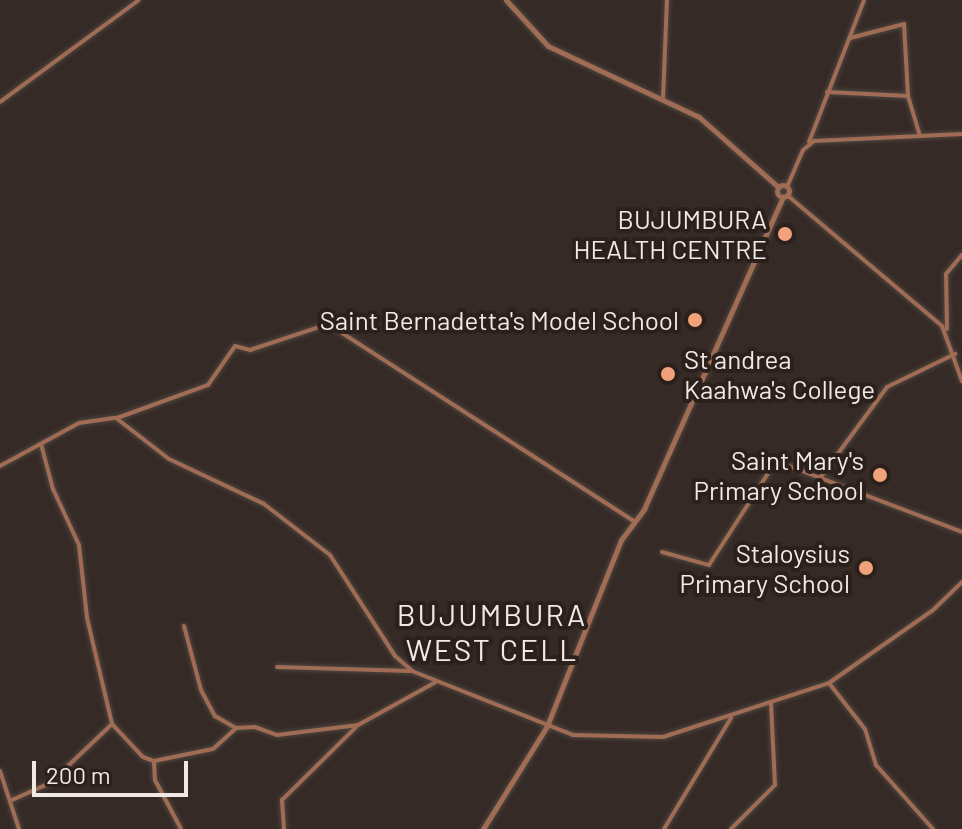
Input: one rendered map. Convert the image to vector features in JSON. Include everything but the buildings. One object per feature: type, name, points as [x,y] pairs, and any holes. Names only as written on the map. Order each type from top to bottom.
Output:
[{"type":"street","points":[[0,102],[139,0]]},
{"type":"street","points":[[506,0],[548,46],[663,99],[725,136],[785,196],[947,332]]},
{"type":"street","points":[[663,99],[667,0]]},
{"type":"street","points":[[483,829],[547,726],[621,540],[636,522],[785,196],[864,0]]},
{"type":"street","points":[[850,38],[904,24],[908,96],[920,136]]},
{"type":"street","points":[[827,92],[908,96]]},
{"type":"street","points":[[808,144],[962,134]]},
{"type":"street","points":[[778,187],[787,187]]},
{"type":"street","points":[[962,255],[946,274],[947,332],[962,381]]},
{"type":"street","points":[[0,466],[79,423],[116,418],[208,385],[235,346],[250,350],[328,324],[636,522]]},
{"type":"street","points":[[820,478],[887,387],[955,354]]},
{"type":"street","points":[[116,418],[169,459],[264,504],[330,555],[395,656],[412,671],[573,735],[644,740],[732,717],[829,683],[932,611],[962,582]]},
{"type":"street","points":[[41,444],[53,489],[79,545],[87,618],[112,724],[143,757],[154,761],[213,749],[236,728]]},
{"type":"street","points":[[662,552],[709,565],[734,536],[774,462],[962,532]]},
{"type":"street","points":[[184,626],[201,690],[215,716],[236,728],[255,727],[277,735],[358,725]]},
{"type":"street","points":[[277,667],[412,671]]},
{"type":"street","points":[[284,829],[282,800],[358,725],[436,682]]},
{"type":"street","points":[[829,683],[865,729],[876,765],[933,829]]},
{"type":"street","points":[[731,829],[775,785],[771,703]]},
{"type":"street","points":[[664,829],[732,717]]},
{"type":"street","points":[[12,800],[50,783],[112,724]]},
{"type":"street","points":[[154,761],[155,780],[181,829]]},
{"type":"street","points":[[0,771],[19,829]]},
{"type":"place","name":"BUJUMBURA HEALTH CENTRE","points":[[785,234]]},
{"type":"place","name":"Saint Bernadetta's Model School","points":[[695,320]]},
{"type":"place","name":"St andrea Kaahwa's College","points":[[668,374]]},
{"type":"place","name":"Saint Mary's Primary School","points":[[880,475]]},
{"type":"place","name":"Staloysius Primary School","points":[[866,568]]},
{"type":"district","name":"BUJUMBURA WEST CELL","points":[[492,631]]}]
